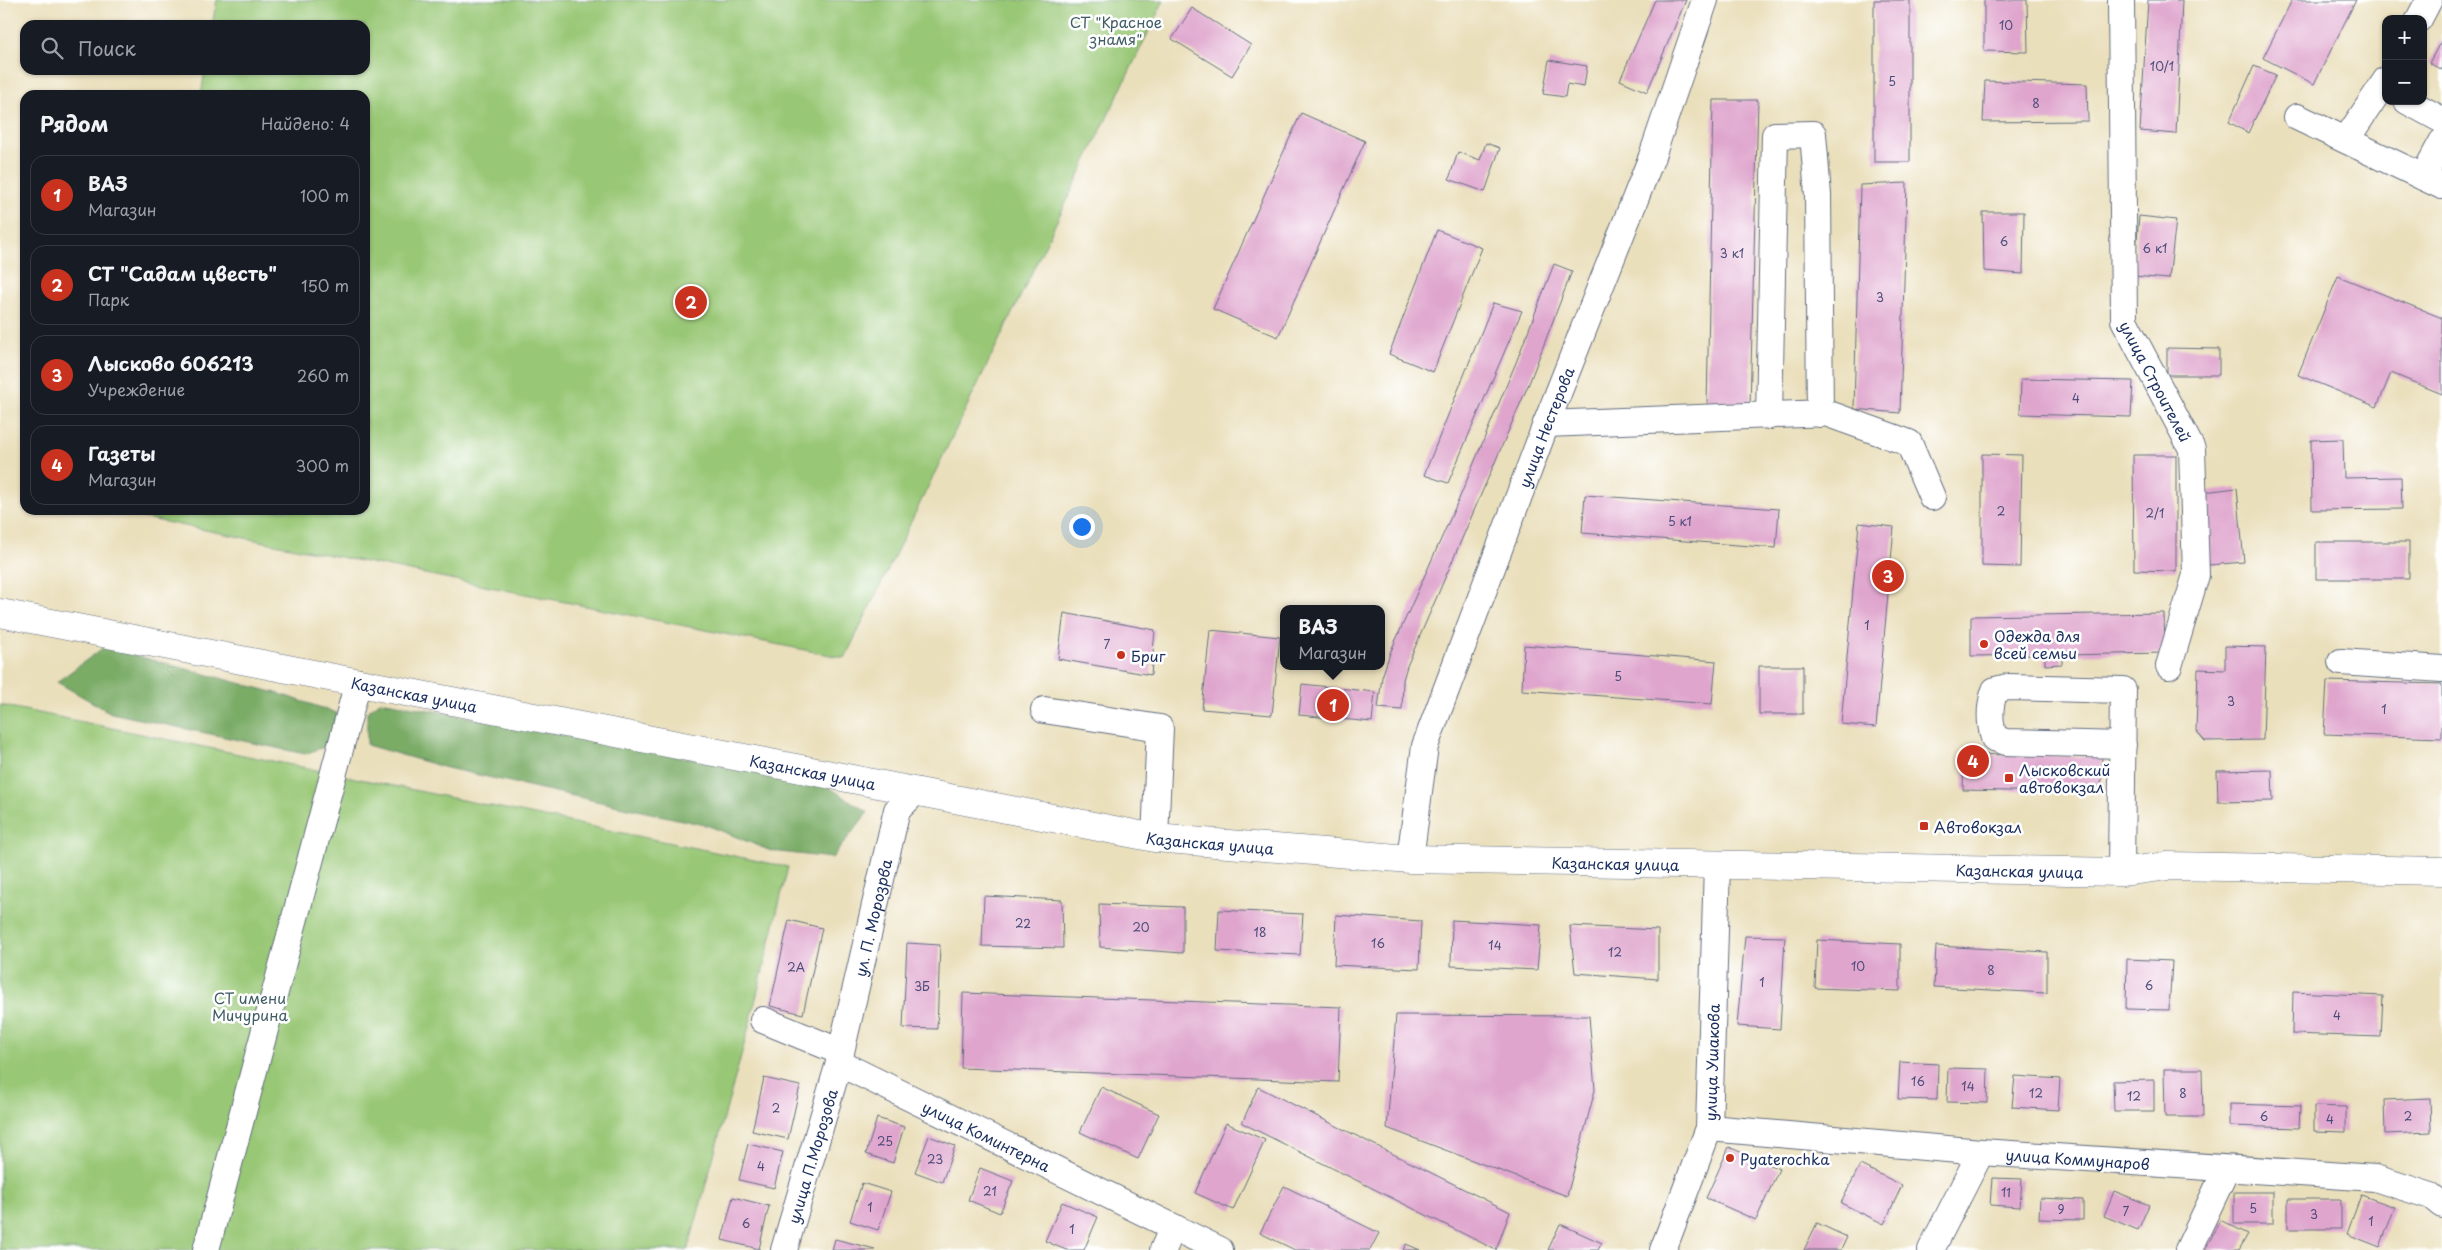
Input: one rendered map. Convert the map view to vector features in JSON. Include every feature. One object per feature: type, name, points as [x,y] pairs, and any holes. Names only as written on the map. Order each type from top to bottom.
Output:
[{"type":"highway","name":"Казанская улица","points":[[0,613],[1155,838],[1410,859],[2121,872],[2168,866],[2442,871]]},
{"type":"street","name":"улица Нестерова","points":[[1410,859],[1424,746],[1546,424],[1651,159],[1704,0]]},
{"type":"street","name":"улица Строителей","points":[[2121,0],[2124,320],[2192,449],[2196,575],[2169,666]]},
{"type":"street","points":[[2421,15],[2429,0]]},
{"type":"street","points":[[2346,140],[2382,88]]},
{"type":"street","points":[[2415,105],[2442,120]]},
{"type":"street","points":[[2296,117],[2432,181],[2442,142]]},
{"type":"street","points":[[1769,416],[1775,136],[1813,134],[1818,195],[1820,414]]},
{"type":"street","points":[[1546,424],[1826,413],[1909,443],[1932,496]]},
{"type":"street","points":[[2341,662],[2442,669]]},
{"type":"street","points":[[206,1250],[358,682]]},
{"type":"street","points":[[2121,872],[2123,745],[2123,690],[2007,687],[1995,690],[1990,703],[1990,724],[1994,738],[2006,742],[2123,745]]},
{"type":"street","points":[[1044,710],[1160,728],[1155,838]]},
{"type":"street","name":"ул. П. Морозрва","points":[[840,1058],[897,810],[916,791]]},
{"type":"street","name":"улица Ушакова","points":[[1663,1250],[1709,1128],[1717,865]]},
{"type":"street","name":"улица Коминтерна","points":[[763,1020],[840,1058],[1168,1239],[1220,1250]]},
{"type":"street","name":"улица П.Морозова","points":[[784,1250],[840,1058]]},
{"type":"street","name":"улица Коммунаров","points":[[1709,1128],[1980,1152],[2226,1170],[2375,1178],[2430,1196],[2442,1205]]},
{"type":"street","points":[[1931,1250],[1980,1152]]},
{"type":"street","points":[[2188,1250],[2226,1170]]},
{"type":"green space","name":"СТ \"Красное знамя\"","points":[[217,0],[1164,0],[845,658],[130,515],[370,515],[370,90],[202,90],[204,75],[370,75],[370,20],[213,20]]},
{"type":"green space","points":[[104,647],[280,694],[337,713],[339,741],[305,754],[111,713],[57,682]]},
{"type":"green space","points":[[381,701],[822,783],[868,812],[832,858],[771,851],[709,826],[447,768],[367,745],[367,712]]},
{"type":"green space","name":"СТ имени Мичурина","points":[[0,705],[788,867],[751,1019],[688,1250],[0,1250]]},
{"type":"building","points":[[1655,0],[1686,0],[1647,92],[1620,80]]},
{"type":"building","points":[[1874,0],[1910,0],[1910,162],[1874,162]]},
{"type":"building","points":[[1984,0],[2027,0],[2028,52],[1984,51]]},
{"type":"building","points":[[2148,0],[2182,0],[2176,134],[2140,131]]},
{"type":"building","points":[[2292,0],[2356,0],[2314,84],[2263,58]]},
{"type":"building","points":[[1192,8],[1251,45],[1232,76],[1172,39]]},
{"type":"building","points":[[2442,39],[2442,70],[2429,63]]},
{"type":"building","points":[[1549,60],[1587,66],[1584,87],[1567,84],[1565,97],[1543,94]]},
{"type":"building","points":[[2254,66],[2276,75],[2248,133],[2229,122]]},
{"type":"building","points":[[1985,81],[2087,84],[2088,121],[1983,122]]},
{"type":"building","points":[[1713,100],[1758,100],[1750,408],[1707,406]]},
{"type":"building","points":[[1301,113],[1365,141],[1278,337],[1213,309]]},
{"type":"building","points":[[1486,143],[1500,148],[1485,192],[1449,179],[1458,152],[1480,160]]},
{"type":"building","points":[[1907,183],[1900,413],[1854,409],[1860,185]]},
{"type":"building","points":[[1983,212],[2024,212],[2023,274],[1984,271]]},
{"type":"building","points":[[2139,216],[2176,220],[2169,279],[2134,276]]},
{"type":"building","points":[[1437,230],[1482,248],[1433,372],[1389,354]]},
{"type":"building","points":[[1554,264],[1572,271],[1530,381],[1407,666],[1403,680],[1402,710],[1378,708],[1382,677],[1390,653],[1459,499],[1517,360]]},
{"type":"building","points":[[2338,276],[2442,318],[2442,394],[2391,373],[2377,407],[2298,375]]},
{"type":"building","points":[[1493,303],[1522,311],[1448,483],[1424,475]]},
{"type":"building","points":[[2167,348],[2219,349],[2219,375],[2167,375]]},
{"type":"building","points":[[2021,379],[2133,381],[2131,417],[2020,414]]},
{"type":"building","points":[[2343,439],[2344,478],[2401,477],[2402,509],[2312,510],[2311,440]]},
{"type":"building","points":[[1982,454],[2022,455],[2020,567],[1982,566]]},
{"type":"building","points":[[2133,455],[2176,455],[2176,571],[2134,570]]},
{"type":"building","points":[[2237,488],[2244,562],[2209,565],[2203,492]]},
{"type":"building","points":[[1585,495],[1779,509],[1776,548],[1582,533]]},
{"type":"building","points":[[1859,523],[1894,527],[1876,727],[1841,724]]},
{"type":"building","points":[[2316,542],[2409,542],[2409,579],[2316,579]]},
{"type":"building","points":[[1064,613],[1155,630],[1151,675],[1058,659]]},
{"type":"building","points":[[2164,613],[2165,653],[2062,655],[2062,664],[2045,665],[2045,655],[1971,656],[1971,616]]},
{"type":"building","points":[[1210,630],[1280,637],[1272,715],[1202,709]]},
{"type":"building","points":[[1524,645],[1716,661],[1712,704],[1522,690]]},
{"type":"building","points":[[2225,646],[2266,647],[2263,740],[2205,741],[2196,731],[2198,669],[2225,670]]},
{"type":"building","points":[[1759,666],[1803,666],[1803,714],[1759,714]]},
{"type":"building","points":[[2327,681],[2442,684],[2442,738],[2324,734]]},
{"type":"building","points":[[1302,684],[1375,692],[1372,722],[1299,715]]},
{"type":"building","points":[[1964,754],[2102,757],[2101,793],[1963,790]]},
{"type":"building","points":[[2272,770],[2273,801],[2218,802],[2217,771]]},
{"type":"building","points":[[984,896],[1062,900],[1063,948],[982,946]]},
{"type":"building","points":[[1099,904],[1183,907],[1183,953],[1100,947]]},
{"type":"building","points":[[1219,910],[1303,914],[1300,955],[1217,951]]},
{"type":"building","points":[[1336,915],[1421,921],[1419,969],[1334,965]]},
{"type":"building","points":[[789,920],[822,928],[803,1014],[770,1006]]},
{"type":"building","points":[[1452,920],[1541,925],[1537,970],[1451,966]]},
{"type":"building","points":[[1570,926],[1658,930],[1658,979],[1575,973]]},
{"type":"building","points":[[1745,936],[1785,937],[1780,1029],[1737,1026]]},
{"type":"building","points":[[1817,940],[1900,944],[1900,991],[1815,988]]},
{"type":"building","points":[[907,943],[940,945],[937,1029],[903,1028]]},
{"type":"building","points":[[1936,946],[2047,952],[2047,993],[1934,987]]},
{"type":"building","points":[[2127,959],[2172,961],[2169,1010],[2126,1009]]},
{"type":"building","points":[[2293,992],[2383,996],[2381,1037],[2292,1034]]},
{"type":"building","points":[[963,993],[1341,1007],[1338,1082],[961,1068]]},
{"type":"building","points":[[1396,1015],[1589,1016],[1595,1090],[1567,1196],[1387,1128]]},
{"type":"building","points":[[1900,1062],[1938,1064],[1937,1100],[1898,1099]]},
{"type":"building","points":[[1948,1068],[1988,1069],[1987,1103],[1947,1102]]},
{"type":"building","points":[[2164,1069],[2202,1069],[2203,1117],[2165,1117]]},
{"type":"building","points":[[2015,1076],[2060,1079],[2058,1110],[2012,1107]]},
{"type":"building","points":[[764,1078],[800,1086],[788,1139],[752,1131]]},
{"type":"building","points":[[2154,1080],[2154,1111],[2114,1111],[2113,1081]]},
{"type":"building","points":[[1101,1087],[1159,1114],[1138,1159],[1080,1132]]},
{"type":"building","points":[[1258,1087],[1510,1212],[1496,1250],[1242,1123]]},
{"type":"building","points":[[2430,1098],[2431,1132],[2385,1134],[2384,1100]]},
{"type":"building","points":[[2229,1104],[2300,1106],[2299,1128],[2229,1126]]},
{"type":"building","points":[[2314,1106],[2346,1107],[2346,1132],[2314,1131]]},
{"type":"building","points":[[877,1118],[904,1127],[893,1163],[866,1154]]},
{"type":"building","points":[[1226,1123],[1265,1140],[1233,1210],[1195,1193]]},
{"type":"building","points":[[929,1136],[955,1146],[942,1182],[915,1172]]},
{"type":"building","points":[[748,1144],[783,1152],[774,1188],[739,1180]]},
{"type":"building","points":[[1729,1147],[1779,1169],[1756,1220],[1706,1198]]},
{"type":"building","points":[[1860,1165],[1902,1185],[1884,1224],[1841,1203]]},
{"type":"building","points":[[980,1168],[1013,1181],[1000,1213],[968,1200]]},
{"type":"building","points":[[1992,1178],[2022,1179],[2020,1207],[1990,1205]]},
{"type":"building","points":[[862,1183],[891,1192],[878,1230],[850,1221]]},
{"type":"building","points":[[1284,1186],[1379,1233],[1370,1250],[1295,1250],[1260,1233]]},
{"type":"building","points":[[2114,1191],[2149,1205],[2138,1230],[2104,1216]]},
{"type":"building","points":[[2234,1192],[2273,1192],[2273,1224],[2234,1224]]},
{"type":"building","points":[[2361,1195],[2395,1207],[2380,1247],[2347,1234]]},
{"type":"building","points":[[733,1197],[769,1206],[759,1249],[722,1240]]},
{"type":"building","points":[[2040,1198],[2083,1200],[2083,1220],[2039,1219]]},
{"type":"building","points":[[2288,1199],[2341,1199],[2341,1229],[2288,1229]]},
{"type":"building","points":[[1062,1202],[1098,1217],[1084,1250],[1066,1250],[1045,1241]]},
{"type":"building","points":[[2220,1220],[2248,1234],[2239,1250],[2205,1250]]},
{"type":"building","points":[[1817,1223],[1847,1237],[1841,1250],[1804,1250]]},
{"type":"building","points":[[1560,1224],[1602,1243],[1598,1250],[1548,1250]]},
{"type":"building","points":[[835,1239],[875,1249],[875,1250],[832,1250]]},
{"type":"building","points":[[1406,1244],[1420,1250],[1403,1250]]},
{"type":"place","name":"СТ \"Садам цвесть\"","points":[[691,302]]},
{"type":"place","name":"Лысково 606213","points":[[1888,576]]},
{"type":"place","name":"Одежда для всей семьи","points":[[1984,644]]},
{"type":"place","name":"Бриг","points":[[1121,655]]},
{"type":"place","name":"ВАЗ","points":[[1333,705]]},
{"type":"place","name":"Газеты","points":[[1973,761]]},
{"type":"place","name":"Лысковский автовокзал","points":[[2009,778]]},
{"type":"place","name":"Автовокзал","points":[[1924,826]]},
{"type":"place","name":"Pyaterochka","points":[[1730,1158]]}]
